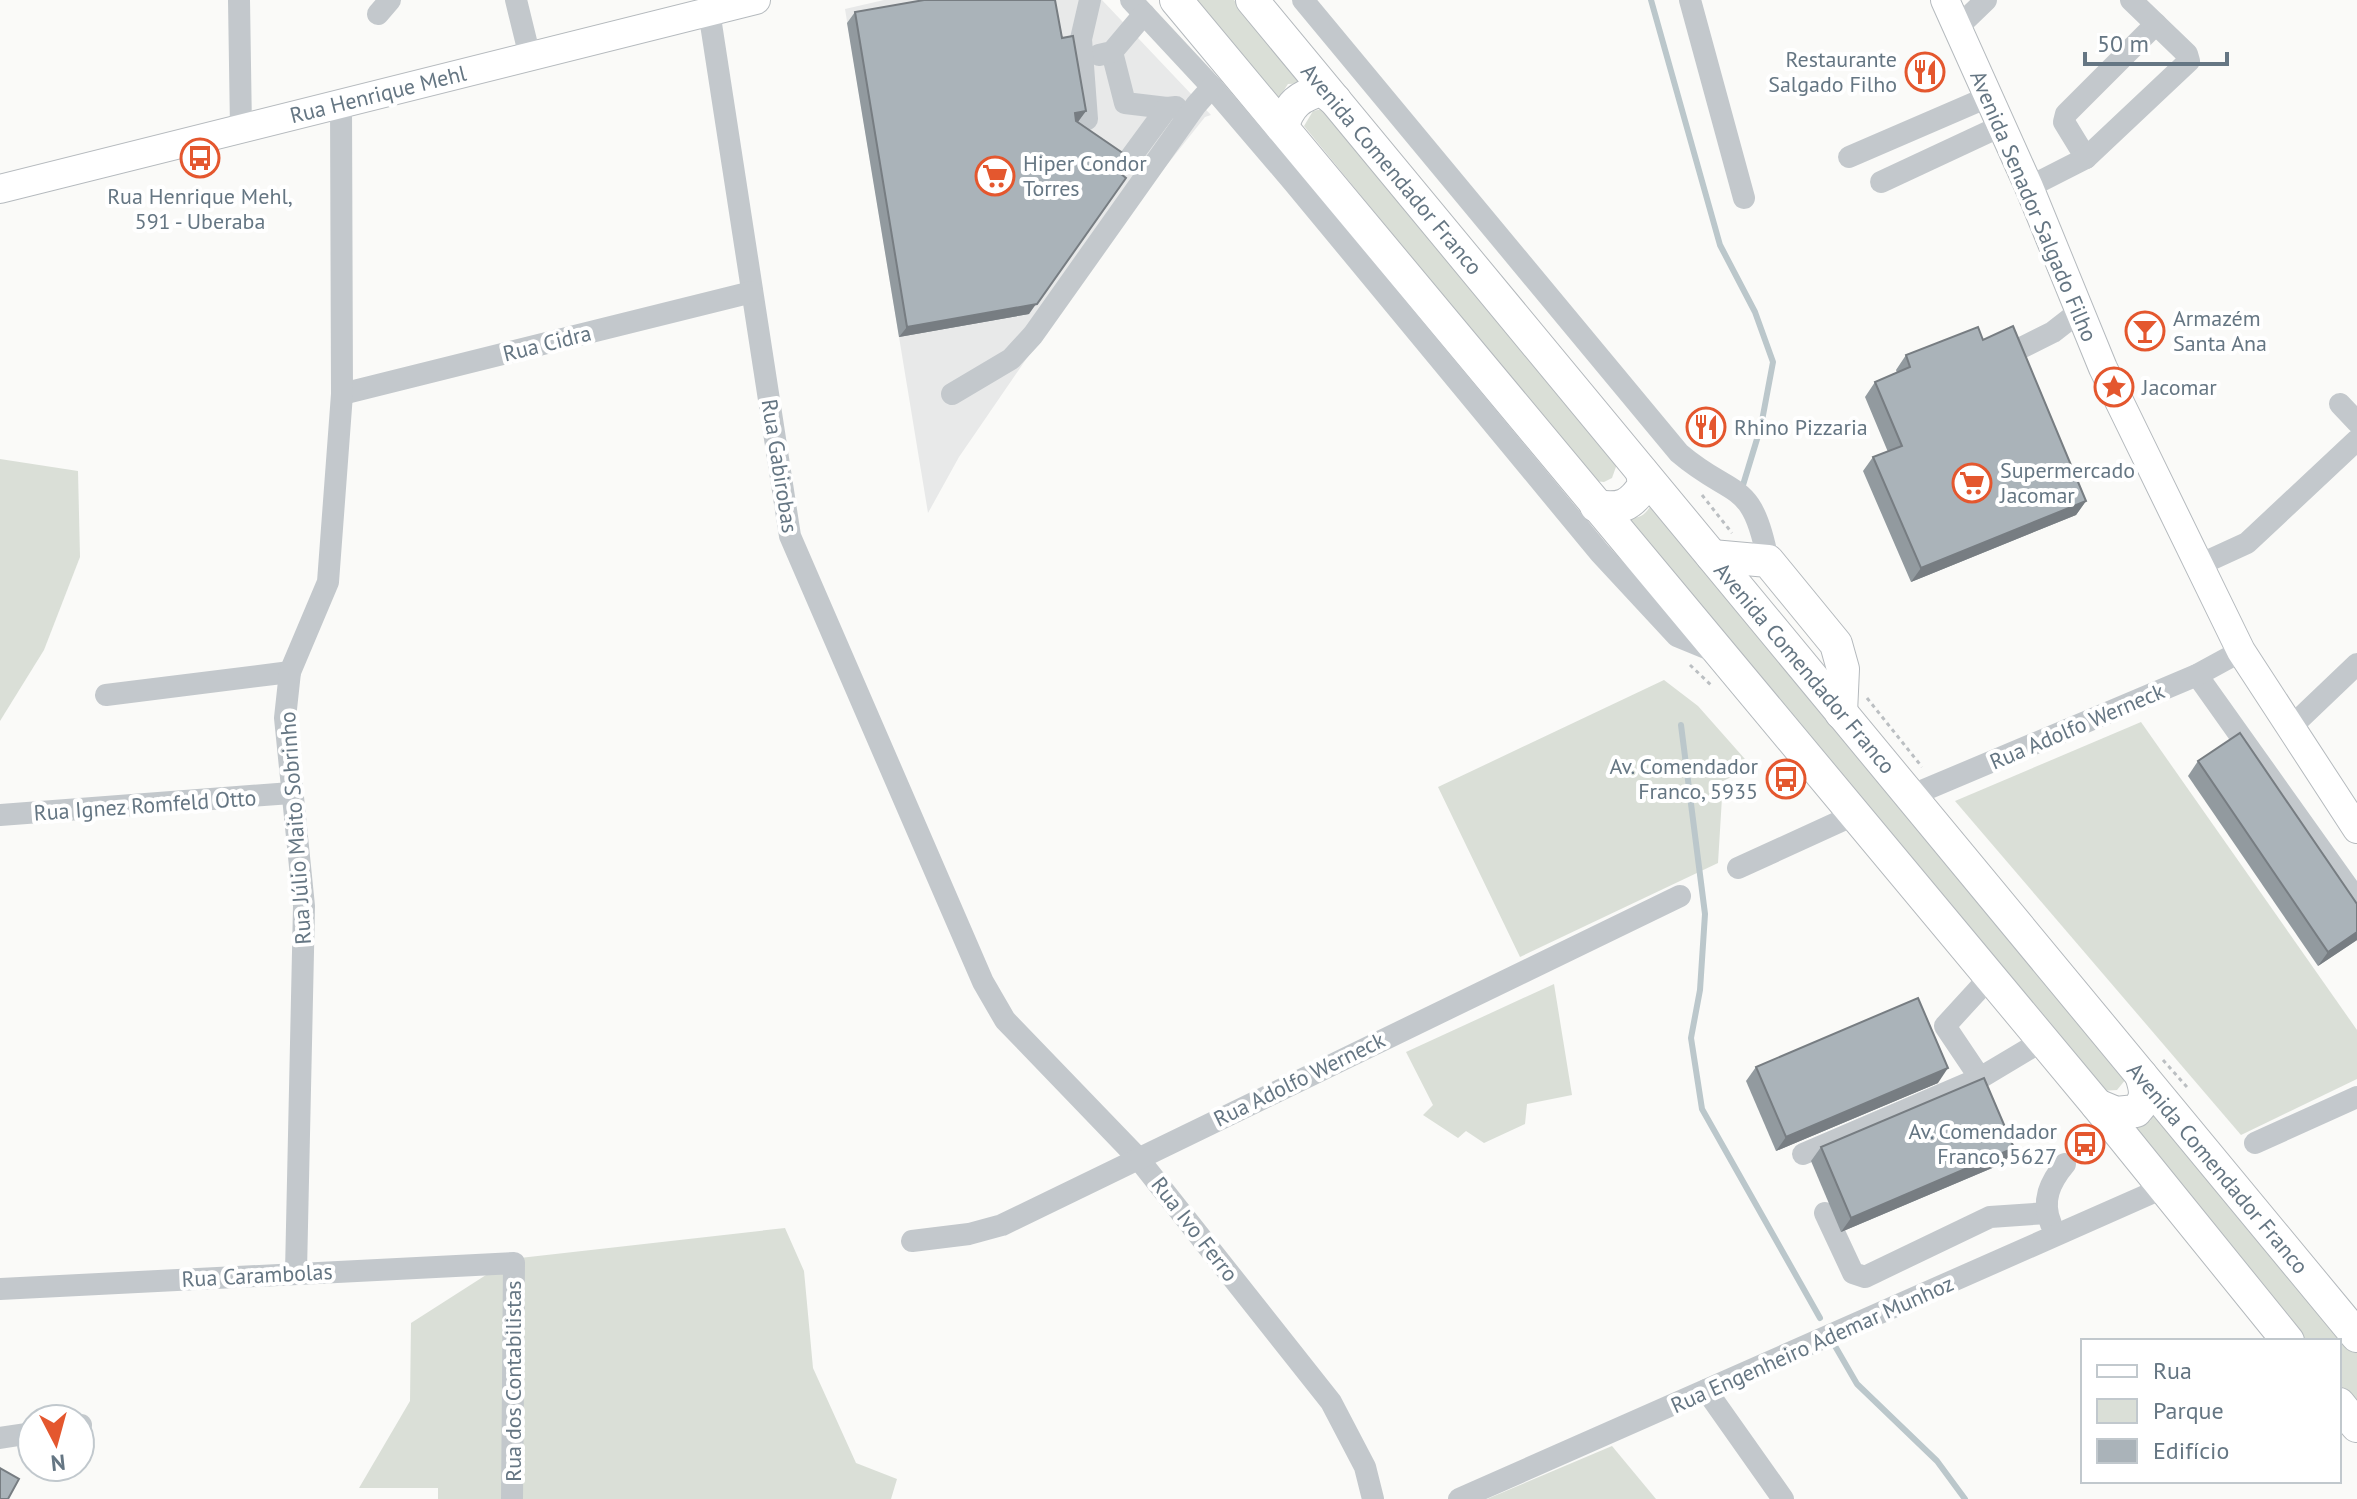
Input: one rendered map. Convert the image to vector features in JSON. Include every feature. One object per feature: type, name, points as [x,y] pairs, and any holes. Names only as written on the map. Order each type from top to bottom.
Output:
[{"type":"highway","points":[[1176,0],[1716,652],[2097,1105],[2286,1339]]},
{"type":"highway","name":"Avenida Comendador Franco","points":[[1252,0],[1642,472],[1724,548],[1852,702],[2141,1075],[2357,1336]]},
{"type":"highway","points":[[1282,127],[1288,109],[1302,95],[1322,90],[1335,100]]},
{"type":"highway","points":[[1596,506],[1616,509],[1634,501],[1644,485],[1642,472]]},
{"type":"highway","points":[[1724,548],[1768,561],[1836,644],[1852,702]]},
{"type":"highway","points":[[2097,1105],[2116,1113],[2136,1111],[2144,1102],[2146,1091],[2141,1075]]},
{"type":"highway","points":[[2341,1406],[2357,1426]]},
{"type":"main road","name":"Avenida Senador Salgado Filho","points":[[1945,0],[2029,187],[2103,368],[2241,651],[2357,829]]},
{"type":"main road","name":"Rua Henrique Mehl","points":[[0,189],[530,57],[676,10],[733,4]]},
{"type":"street","points":[[239,0],[241,129]]},
{"type":"street","points":[[516,0],[530,57]]},
{"type":"street","points":[[1087,119],[1080,59],[1090,0]]},
{"type":"street","name":"Avenida Comendador Franco","points":[[1303,0],[1679,453],[1696,468],[1740,492],[1753,507],[1768,561]]},
{"type":"street","points":[[1690,0],[1744,198]]},
{"type":"street","points":[[1957,28],[1986,0]]},
{"type":"street","points":[[2029,187],[2086,158],[2189,61],[2187,54],[2131,0]]},
{"type":"street","name":"Rua Gabirobas","points":[[733,4],[752,292],[790,536],[983,982]]},
{"type":"street","points":[[1196,105],[1167,108],[1125,103],[1112,52],[1138,7],[1212,87],[1600,553],[1677,636],[1716,652]]},
{"type":"street","points":[[2086,158],[2064,122],[2066,114],[2156,24]]},
{"type":"street","points":[[1080,59],[1112,52]]},
{"type":"street","points":[[952,394],[1011,359],[1033,335],[1196,105],[1212,87]]},
{"type":"street","points":[[1849,157],[1988,97]]},
{"type":"street","name":"Rua Júlio Maito Sobrinho","points":[[296,1272],[304,906],[285,718],[290,672],[328,582],[342,394],[341,104]]},
{"type":"street","points":[[1131,157],[1167,108]]},
{"type":"street","points":[[1881,182],[2001,126]]},
{"type":"street","name":"Rua Cidra","points":[[342,394],[752,292]]},
{"type":"street","points":[[2023,347],[2053,332],[2080,311]]},
{"type":"street","points":[[2340,404],[2357,422]]},
{"type":"street","points":[[2199,565],[2247,543],[2357,440]]},
{"type":"street","name":"Rua Adolfo Werneck","points":[[1919,785],[2197,675],[2241,651]]},
{"type":"street","points":[[2291,727],[2357,664]]},
{"type":"street","points":[[106,695],[290,672]]},
{"type":"street","points":[[2197,675],[2357,900]]},
{"type":"street","name":"Rua Ignez Romfeld Otto","points":[[0,815],[291,793]]},
{"type":"street","points":[[1738,868],[1854,815]]},
{"type":"street","name":"Rua Adolfo Werneck","points":[[912,1241],[969,1234],[1002,1225],[1680,896]]},
{"type":"street","points":[[1980,1078],[1945,1026],[1989,978]]},
{"type":"street","name":"Rua Ivo Ferro","points":[[983,982],[1005,1020],[1137,1157],[1331,1402],[1365,1467],[1373,1499]]},
{"type":"street","points":[[1803,1154],[1980,1078],[2042,1041]]},
{"type":"street","points":[[2255,1143],[2357,1097]]},
{"type":"street","points":[[2057,1236],[2047,1213],[2051,1180],[2065,1164]]},
{"type":"street","name":"Rua Engenheiro Ademar Munhoz","points":[[1459,1499],[2163,1188]]},
{"type":"street","points":[[1825,1213],[1853,1273],[1865,1277],[1990,1217],[2047,1213]]},
{"type":"street","name":"Rua Carambolas","points":[[0,1289],[514,1263]]},
{"type":"street","name":"Rua dos Contabilistas","points":[[512,1499],[514,1263]]},
{"type":"street","points":[[1706,1390],[1783,1499]]},
{"type":"path","points":[[1696,487],[1724,548]]},
{"type":"path","points":[[1852,702],[1919,785]]},
{"type":"shaded area","name":"Hiper Condor Torres","points":[[884,0],[1102,0],[1211,115],[1205,117],[1112,234],[959,457],[928,513],[845,9]]},
{"type":"green space","points":[[1195,0],[1234,0],[1306,83],[1288,84],[1279,98]]},
{"type":"green space","points":[[1322,109],[1617,464],[1612,478],[1604,482],[1594,481],[1304,126],[1313,111]]},
{"type":"green space","points":[[0,459],[78,471],[80,557],[44,650],[0,721]]},
{"type":"green space","points":[[1651,505],[2126,1079],[2117,1090],[2101,1091],[1625,517],[1640,516]]},
{"type":"green space","points":[[1664,680],[1698,706],[1752,767],[1723,781],[1718,863],[1520,957],[1438,787]]},
{"type":"green space","points":[[2141,722],[2357,1030],[2357,1079],[2241,1135],[1955,801]]},
{"type":"green space","points":[[1554,984],[1572,1095],[1527,1104],[1525,1124],[1484,1143],[1466,1131],[1458,1138],[1423,1115],[1433,1105],[1406,1052]]},
{"type":"green space","points":[[2156,1108],[2357,1352],[2357,1407],[2341,1387],[2341,1339],[2300,1339],[2134,1127],[2150,1121]]},
{"type":"green space","points":[[785,1228],[804,1271],[813,1368],[856,1463],[897,1479],[891,1499],[438,1499],[438,1488],[359,1488],[410,1401],[411,1323],[511,1259]]},
{"type":"green space","points":[[1612,1446],[1656,1499],[1487,1499]]},
{"type":"building","name":"Hiper Condor Torres","points":[[924,0],[1055,0],[1062,38],[1073,36],[1086,111],[1075,113],[1076,121],[1130,158],[1120,173],[1126,178],[1037,304],[907,327],[855,12]]},
{"type":"building","points":[[2013,326],[2086,501],[1921,568],[1873,457],[1902,446],[1875,382],[1910,367],[1906,355],[1978,327],[1983,340]]},
{"type":"building","points":[[2240,733],[2357,904],[2357,932],[2328,952],[2198,761]]},
{"type":"building","points":[[1918,998],[1948,1068],[1786,1137],[1756,1067]]},
{"type":"building","points":[[1984,1078],[2014,1148],[1851,1218],[1821,1147]]},
{"type":"building","points":[[0,1468],[16,1477],[17,1483],[8,1499],[0,1499]]},
{"type":"waterway","points":[[1651,0],[1720,245],[1755,312],[1773,362],[1761,426],[1743,485]]},
{"type":"waterway","points":[[1681,725],[1705,914],[1700,990],[1691,1038],[1702,1109],[1820,1318]]},
{"type":"waterway","points":[[1835,1346],[1857,1384],[1937,1461],[1965,1499]]},
{"type":"place","name":"Restaurante Salgado Filho","points":[[1925,72]]},
{"type":"place","name":"Rua Henrique Mehl, 591 - Uberaba","points":[[200,158]]},
{"type":"place","name":"Hiper Condor Torres","points":[[995,176]]},
{"type":"place","name":"Armazém Santa Ana","points":[[2145,331]]},
{"type":"place","name":"Jacomar","points":[[2114,387]]},
{"type":"place","name":"Rhino Pizzaria","points":[[1706,427]]},
{"type":"place","name":"Supermercado Jacomar","points":[[1972,483]]},
{"type":"place","name":"Av. Comendador Franco, 5935","points":[[1786,779]]},
{"type":"place","name":"Av. Comendador Franco, 5627","points":[[2085,1144]]}]
